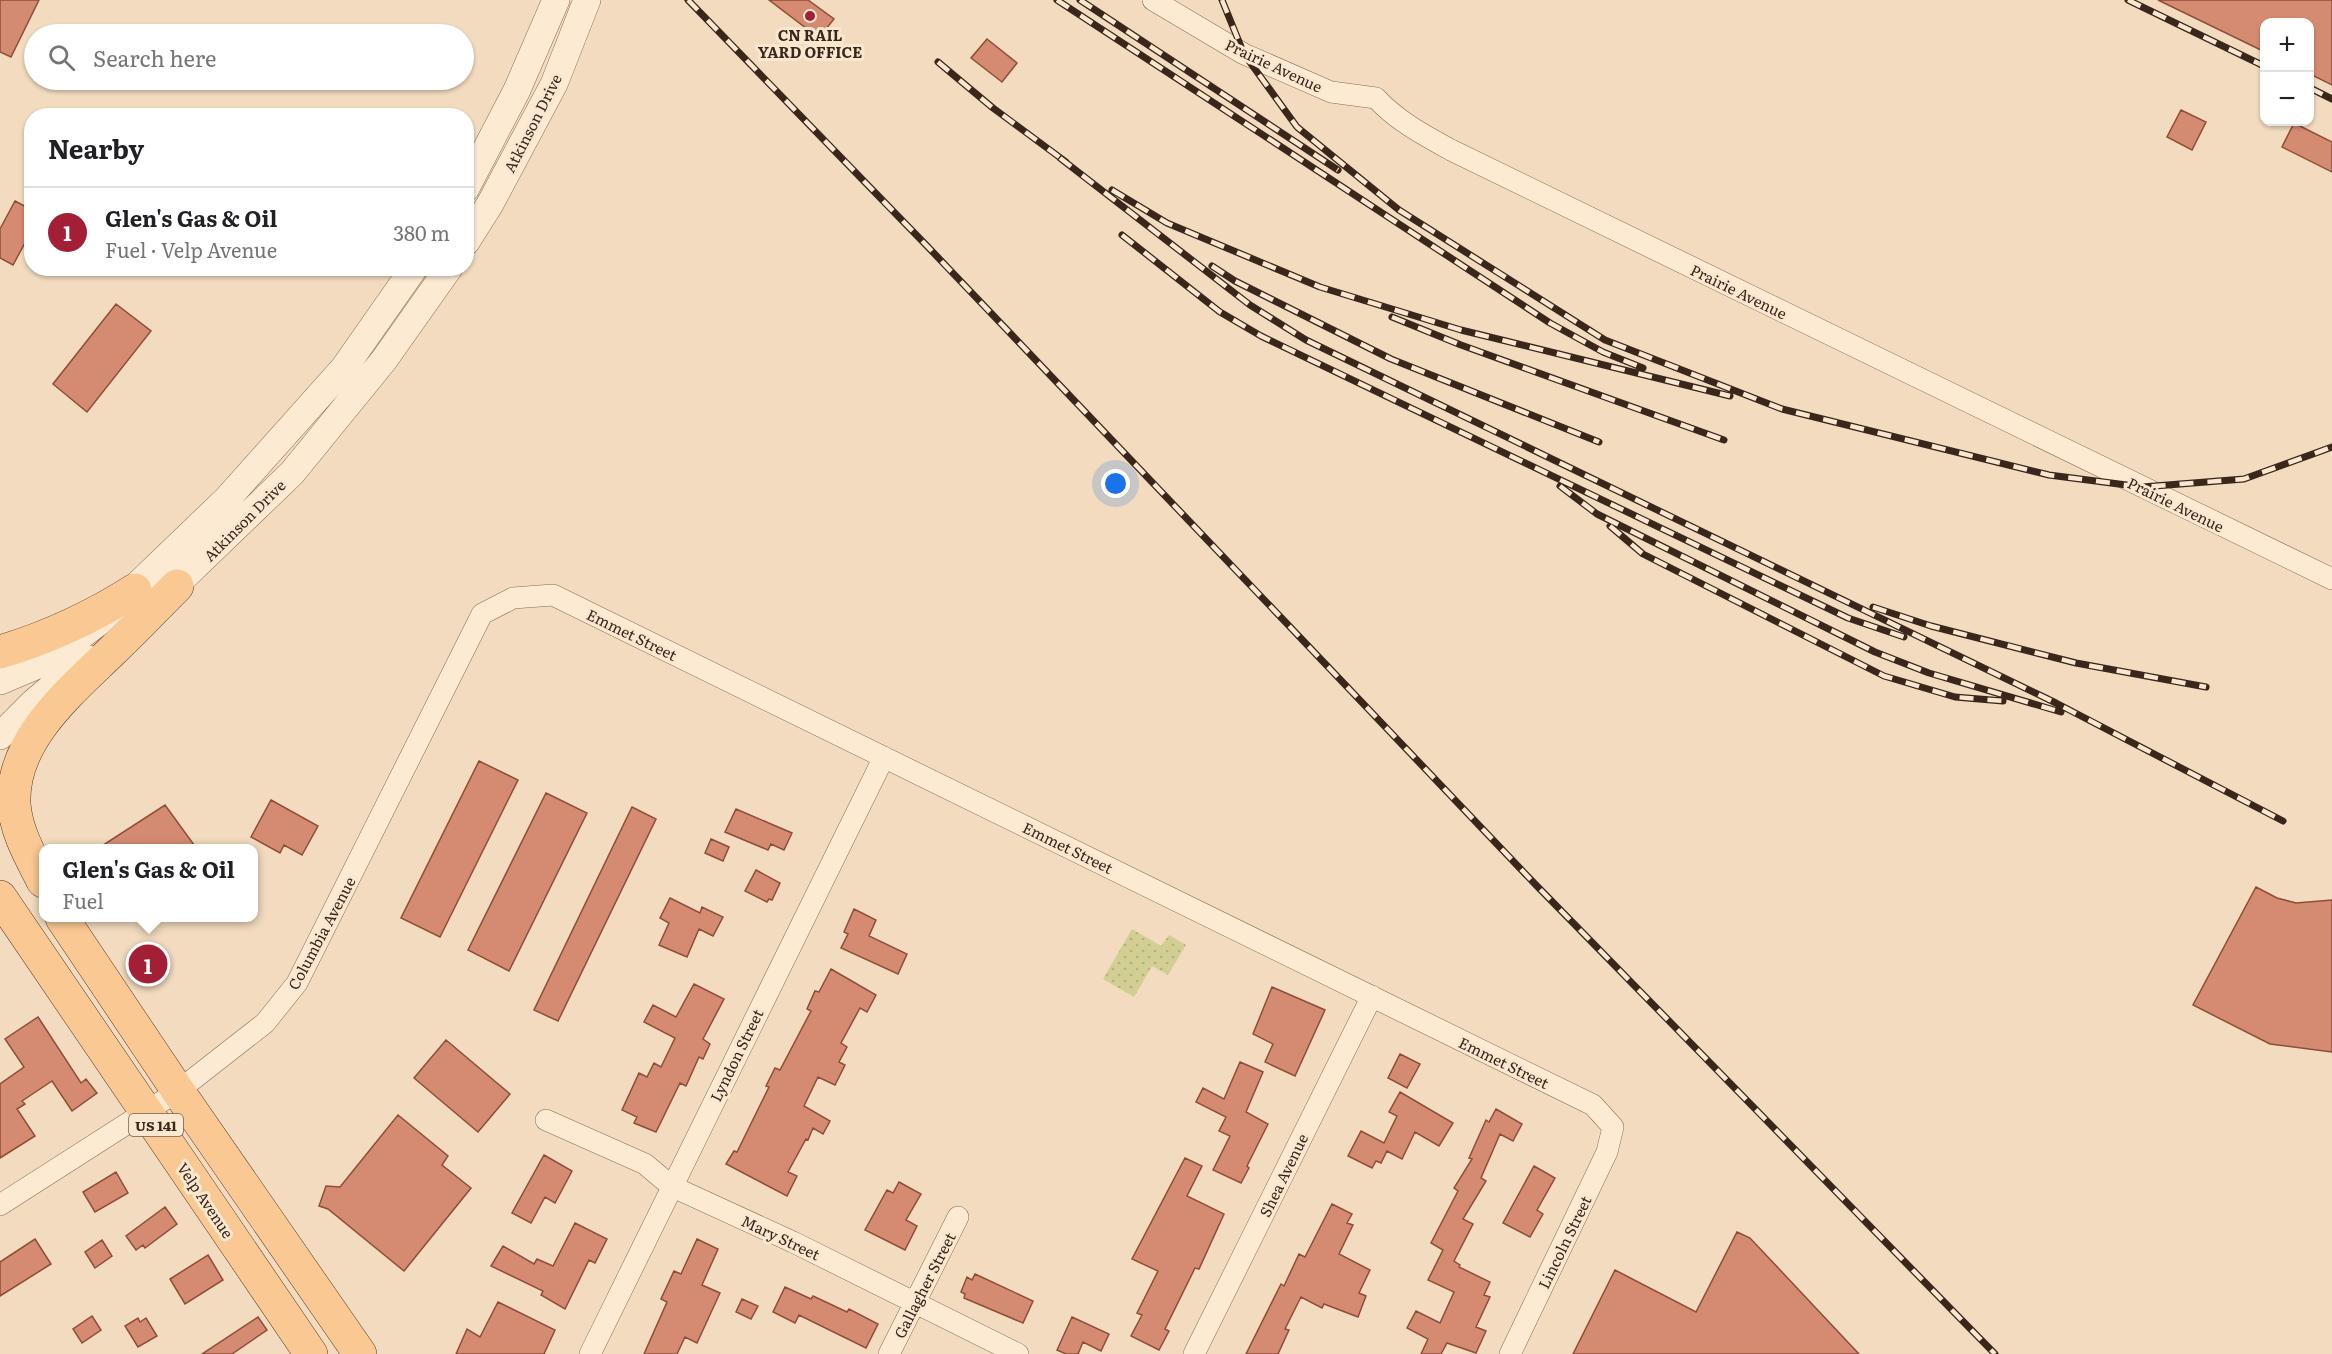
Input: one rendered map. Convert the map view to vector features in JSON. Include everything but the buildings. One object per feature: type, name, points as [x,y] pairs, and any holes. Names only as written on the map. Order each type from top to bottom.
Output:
[{"type":"main road","points":[[39,872],[21,834],[15,812],[14,786],[20,763],[50,715],[177,586]]},
{"type":"main road","points":[[0,652],[44,639],[99,613],[135,590]]},
{"type":"main road","points":[[0,845],[39,889]]},
{"type":"main road","name":"Velp Avenue","points":[[0,897],[311,1354]]},
{"type":"main road","name":"US 141","points":[[65,922],[178,1091],[360,1354]]},
{"type":"street","name":"Atkinson Drive","points":[[474,229],[490,204],[554,84],[587,0]]},
{"type":"street","name":"Prairie Avenue","points":[[1153,0],[1244,54],[1331,92],[1376,98],[1413,129],[1451,150],[2332,578]]},
{"type":"street","name":"Atkinson Drive","points":[[474,173],[517,90],[554,6]]},
{"type":"street","name":"Atkinson Drive","points":[[0,681],[39,665],[66,648],[135,590],[227,499],[344,368],[408,276]]},
{"type":"street","name":"Atkinson Drive","points":[[0,736],[60,679],[177,586],[292,473],[384,360],[443,276]]},
{"type":"street","name":"Emmet Street","points":[[513,598],[553,595],[1593,1105],[1613,1127]]},
{"type":"street","name":"Columbia Avenue","points":[[0,1205],[178,1091],[265,1023],[297,983],[482,614],[513,598]]},
{"type":"street","name":"Lyndon Street","points":[[591,1354],[671,1186],[884,757]]},
{"type":"street","name":"Shea Avenue","points":[[1194,1354],[1372,996]]},
{"type":"street","name":"Mary Street","points":[[546,1120],[645,1164],[671,1186],[915,1301],[1018,1354]]},
{"type":"street","name":"Lincoln Street","points":[[1510,1354],[1608,1152],[1613,1127]]},
{"type":"street","name":"Gallagher Street","points":[[889,1354],[958,1216]]},
{"type":"shaded area","points":[[1132,929],[1161,946],[1169,935],[1186,945],[1168,975],[1152,966],[1134,997],[1103,979]]},
{"type":"railway","points":[[688,0],[928,247],[1535,884],[1995,1354]]},
{"type":"railway","points":[[1057,0],[1550,323],[1603,352],[1643,368]]},
{"type":"railway","points":[[1080,0],[1338,170]]},
{"type":"railway","points":[[1222,0],[1244,54],[1297,127],[1399,210],[1605,340],[1782,409],[2049,475],[2142,487],[2244,479],[2332,447]]},
{"type":"railway","points":[[2128,0],[2260,64]]},
{"type":"railway","points":[[938,62],[993,108],[1066,162]]},
{"type":"railway","points":[[2314,90],[2332,99]]},
{"type":"railway","points":[[1060,158],[1250,305],[1306,340],[2056,703],[2283,821]]},
{"type":"railway","points":[[1112,190],[1167,223],[1320,287],[1461,330],[1730,396]]},
{"type":"railway","points":[[1122,235],[1220,312],[1261,336],[1848,618],[1904,637]]},
{"type":"railway","points":[[1212,266],[1235,281],[1391,359],[1599,442]]},
{"type":"railway","points":[[1392,317],[1461,345],[1724,440]]},
{"type":"railway","points":[[1560,486],[1597,514],[1875,652],[1929,673],[2061,712]]},
{"type":"railway","points":[[1610,526],[1643,554],[1884,676],[1955,697],[2003,701]]},
{"type":"railway","points":[[1873,607],[1931,626],[2076,663],[2206,687]]},
{"type":"place","name":"CN RAIL YARD OFFICE","points":[[810,16]]},
{"type":"place","name":"Glen's Gas & Oil","points":[[148,964]]}]
